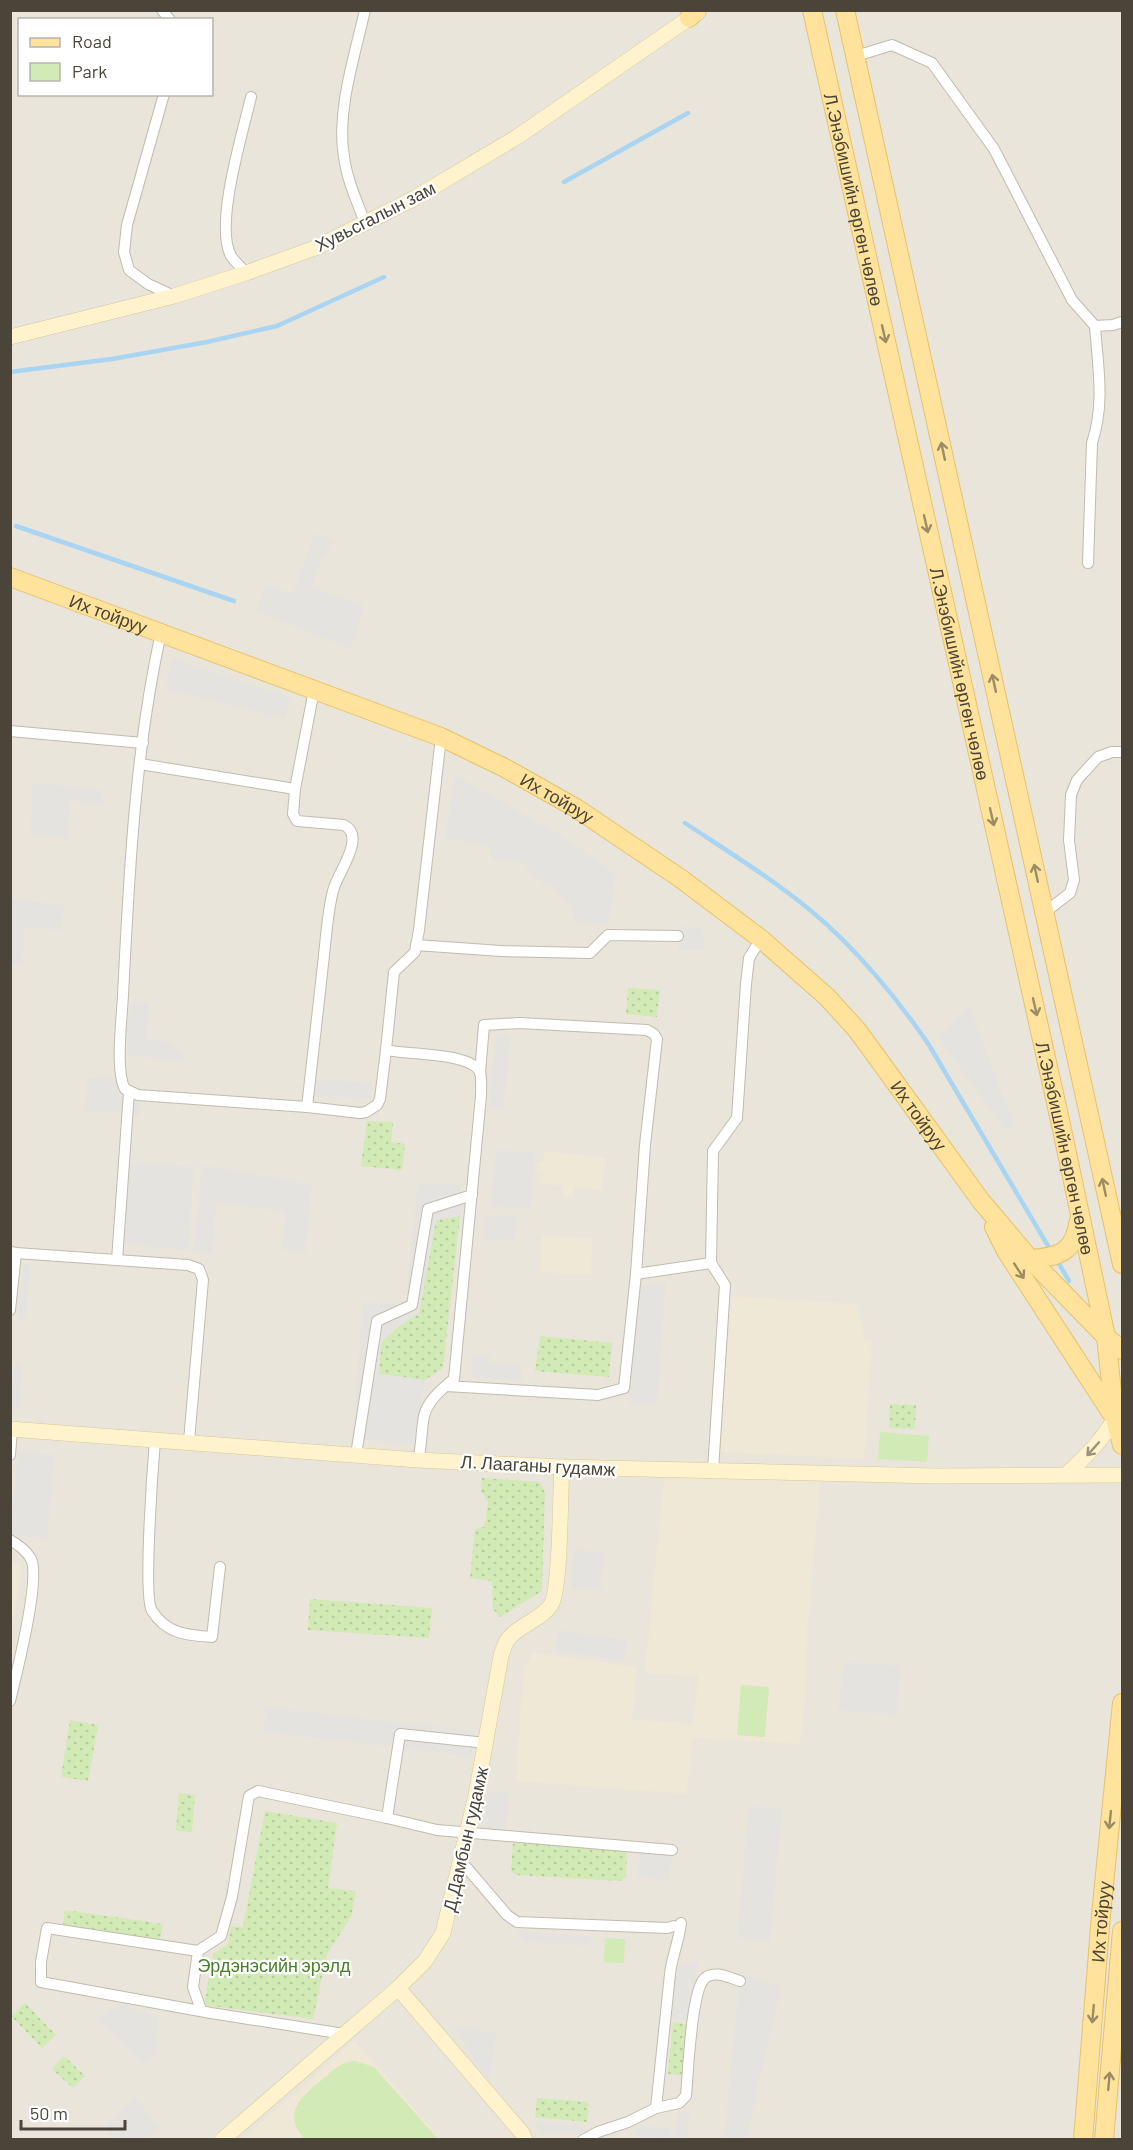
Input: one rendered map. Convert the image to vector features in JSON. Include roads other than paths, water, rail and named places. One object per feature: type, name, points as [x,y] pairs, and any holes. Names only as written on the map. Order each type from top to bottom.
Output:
[{"type":"main road","points":[[796,10],[819,46]]},
{"type":"main road","name":"Л.Энэбишийн өргөн чөлөө","points":[[812,10],[1059,1114],[1079,1218],[1106,1337]]},
{"type":"main road","name":"Л.Энэбишийн өргөн чөлөө","points":[[845,10],[1044,914],[1117,1216],[1122,1264]]},
{"type":"main road","points":[[854,53],[859,10]]},
{"type":"main road","name":"Хувьсгалын зам","points":[[10,337],[174,296],[315,248],[412,199],[517,137],[696,13]]},
{"type":"main road","name":"Их тойруу","points":[[10,577],[441,737],[505,768],[576,808],[680,878],[761,939],[827,997],[856,1030],[981,1201],[1030,1259],[1106,1337],[1115,1418],[1122,1445]]},
{"type":"main road","name":"Их тойруу","points":[[981,1201],[1006,1251],[1115,1418]]},
{"type":"main road","points":[[1030,1259],[1057,1256],[1065,1251],[1076,1235],[1079,1218]]},
{"type":"main road","points":[[1106,1337],[1122,1350]]},
{"type":"main road","points":[[1066,1475],[1093,1450],[1105,1435],[1115,1418],[1122,1391]]},
{"type":"main road","name":"Л. Лааганы гудамж","points":[[11,1429],[418,1460],[562,1467],[934,1476],[1122,1476]]},
{"type":"main road","name":"Д.Дамбын гудамж","points":[[222,2139],[398,1988],[425,1961],[443,1933],[468,1832],[501,1656],[507,1640],[517,1630],[546,1612],[553,1602],[562,1467]]},
{"type":"main road","name":"Их тойруу","points":[[1083,2139],[1101,1915],[1122,1703]]},
{"type":"main road","name":"Их тойруу","points":[[1104,2139],[1122,1931]]},
{"type":"main road","points":[[398,1988],[525,2139]]},
{"type":"street","points":[[365,10],[347,96],[342,133],[346,166],[365,223]]},
{"type":"street","points":[[854,53],[892,45],[932,63],[994,148],[1072,300],[1095,326],[1101,400],[1097,428],[1092,443],[1088,563]]},
{"type":"street","points":[[163,96],[133,200],[124,252],[129,270],[148,284],[174,296]]},
{"type":"street","points":[[246,273],[231,256],[226,220],[232,179],[251,97]]},
{"type":"street","points":[[1095,326],[1122,322]]},
{"type":"street","points":[[161,633],[140,764],[127,918],[120,1077],[125,1089],[129,1092],[138,1095],[360,1113],[372,1109],[380,1099],[394,972],[415,952],[441,737]]},
{"type":"street","points":[[307,1107],[333,890],[353,840],[349,828],[344,825],[297,821],[293,814],[295,789],[314,690]]},
{"type":"street","points":[[10,731],[143,743]]},
{"type":"street","points":[[1044,914],[1071,893],[1074,880],[1069,830],[1071,795],[1077,780],[1098,757],[1112,752],[1122,752]]},
{"type":"street","points":[[140,764],[295,789]]},
{"type":"street","points":[[416,945],[501,951],[590,953],[608,935],[678,936]]},
{"type":"street","points":[[713,1470],[725,1285],[711,1263],[713,1151],[737,1118],[749,958],[761,939]]},
{"type":"street","points":[[418,1460],[422,1446],[424,1416],[435,1396],[446,1386],[454,1379],[481,1096],[480,1073],[484,1025],[532,1024],[647,1030],[654,1034],[657,1039],[645,1145],[636,1274],[624,1388],[598,1395],[446,1386]]},
{"type":"street","points":[[386,1050],[463,1060],[475,1066],[480,1073]]},
{"type":"street","points":[[117,1260],[129,1092]]},
{"type":"street","points":[[356,1455],[377,1321],[412,1305],[428,1209],[472,1195]]},
{"type":"street","points":[[10,1310],[13,1252],[188,1265],[199,1269],[203,1280],[189,1441]]},
{"type":"street","points":[[636,1274],[711,1263]]},
{"type":"street","points":[[10,1455],[11,1429]]},
{"type":"street","points":[[155,1440],[147,1585],[150,1609],[172,1631],[212,1636],[220,1567]]},
{"type":"street","points":[[10,1540],[22,1546],[32,1561],[33,1585],[10,1701]]},
{"type":"street","points":[[387,1818],[400,1734],[486,1743]]},
{"type":"street","points":[[344,2034],[41,1982],[41,1962],[47,1928],[198,1952],[221,1936],[232,1897],[249,1796],[258,1791],[437,1830],[672,1850]]},
{"type":"street","points":[[460,1864],[507,1915],[517,1922],[667,1928],[678,1924],[680,1940],[670,1974],[656,2108]]},
{"type":"street","points":[[198,1952],[193,1987],[201,2010]]},
{"type":"street","points":[[583,2139],[628,2122],[656,2108],[679,2103],[686,2096],[698,1991],[704,1979],[710,1975],[721,1975],[740,1981]]},
{"type":"waterway","points":[[564,182],[688,113]]},
{"type":"waterway","points":[[10,372],[112,359],[207,342],[277,326],[384,277]]},
{"type":"waterway","points":[[16,526],[234,601]]},
{"type":"waterway","points":[[685,823],[795,898],[843,940],[874,973],[929,1045],[1051,1251]]},
{"type":"waterway","points":[[1057,1260],[1069,1281]]},
{"type":"park label","name":"Эрдэнэсийн эрэлд","points":[[274,1965]]}]
